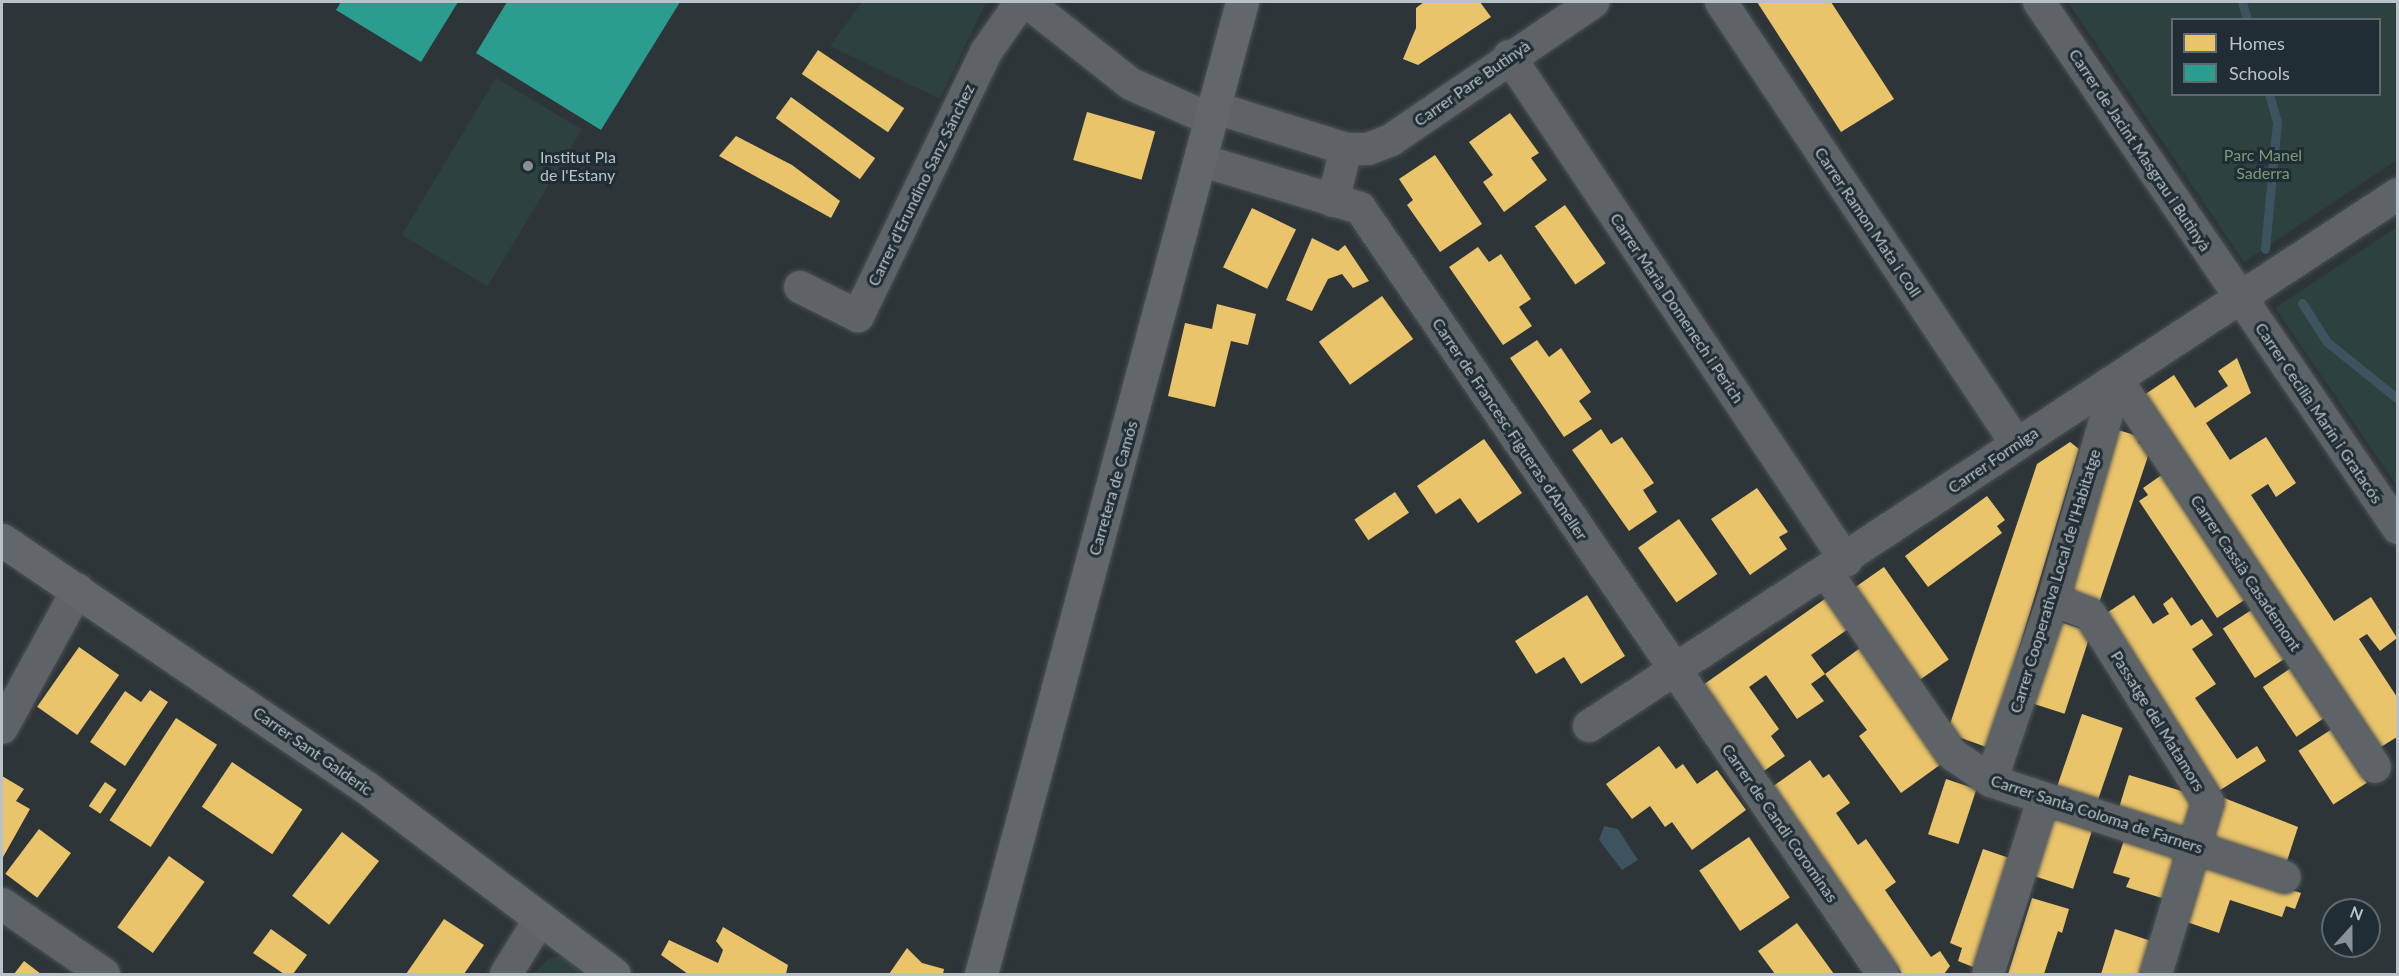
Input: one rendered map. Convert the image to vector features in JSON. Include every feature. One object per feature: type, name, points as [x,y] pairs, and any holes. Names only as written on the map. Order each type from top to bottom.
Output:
[{"type":"street","name":"Carrer d'Erundino Sanz Sánchez","points":[[801,287],[858,316],[986,52],[1021,2]]},
{"type":"street","points":[[1027,2],[1131,84],[1212,113],[1346,149],[1333,201]]},
{"type":"street","name":"Carretera de Camós","points":[[981,975],[1242,2]]},
{"type":"street","name":"Carrer Pare Butinyà","points":[[1346,149],[1368,150],[1391,140],[1509,56],[1593,2]]},
{"type":"street","name":"Carrer Ramon Mata i Coll","points":[[1721,2],[2016,443]]},
{"type":"street","name":"Carrer de Jacint Masgrau i Butinyà","points":[[2039,2],[2241,298]]},
{"type":"street","name":"Carrer Maria Domenech i Perich","points":[[1509,56],[1836,567]]},
{"type":"street","name":"Carrer de Francesc Figueras d'Ameller","points":[[1200,160],[1360,208],[1675,672]]},
{"type":"street","name":"Carrer Formiga","points":[[1589,726],[1836,567],[2016,443],[2117,380],[2397,194]]},
{"type":"street","name":"Carrer Cecília Marín i Gratacós","points":[[2241,298],[2397,528]]},
{"type":"street","name":"Carrer Cooperativa Local de l'Habitatge","points":[[1991,781],[2052,600],[2117,380]]},
{"type":"street","name":"Carrer Cassià Casademont","points":[[2117,380],[2375,767]]},
{"type":"street","name":"Carrer Sant Galderic","points":[[2,540],[78,589],[367,788],[614,975]]},
{"type":"street","name":"Carrer Santa Coloma de Farners","points":[[1836,567],[1952,754],[1991,781],[2043,800],[2285,877]]},
{"type":"street","points":[[2,728],[78,589]]},
{"type":"street","name":"Passatge del Matamors","points":[[2052,600],[2090,614],[2208,802],[2156,975]]},
{"type":"street","name":"Carrer de Candi Corominas","points":[[1675,672],[1883,975]]},
{"type":"street","points":[[1988,975],[2043,800]]},
{"type":"street","points":[[2,904],[104,975]]},
{"type":"street","points":[[506,975],[540,920]]},
{"type":"green space","points":[[862,2],[986,2],[940,99],[830,46]]},
{"type":"green space","name":"Parc Manel Saderra","points":[[2068,2],[2397,2],[2397,160],[2244,262]]},
{"type":"green space","points":[[496,78],[582,130],[487,286],[402,235]]},
{"type":"green space","points":[[2397,227],[2397,486],[2275,308]]},
{"type":"green space","points":[[564,956],[583,974],[533,974],[549,958]]},
{"type":"water","points":[[1604,826],[1618,829],[1638,860],[1622,870],[1599,840]]},
{"type":"building: Homes","points":[[1424,2],[1480,2],[1491,17],[1418,65],[1403,59],[1416,28],[1416,8]]},
{"type":"building: Homes","points":[[1757,2],[1831,2],[1894,99],[1841,132]]},
{"type":"building: Homes","points":[[818,50],[904,108],[888,132],[802,74]]},
{"type":"building: Homes","points":[[791,97],[875,158],[860,179],[776,118]]},
{"type":"building: Homes","points":[[1087,112],[1155,132],[1141,180],[1073,160]]},
{"type":"building: Homes","points":[[1510,113],[1539,153],[1531,158],[1547,180],[1504,212],[1483,182],[1493,175],[1469,142]]},
{"type":"building: Homes","points":[[736,136],[792,165],[840,201],[831,218],[719,156]]},
{"type":"building: Homes","points":[[1435,155],[1482,224],[1440,252],[1407,205],[1413,200],[1399,179]]},
{"type":"building: Homes","points":[[1565,205],[1606,263],[1575,284],[1535,226]]},
{"type":"building: Homes","points":[[1252,208],[1296,229],[1267,289],[1223,267]]},
{"type":"building: Homes","points":[[1312,238],[1338,251],[1345,245],[1369,281],[1353,288],[1342,274],[1328,279],[1312,311],[1286,300]]},
{"type":"building: Homes","points":[[1478,247],[1489,262],[1501,254],[1531,299],[1519,307],[1532,326],[1503,345],[1449,267]]},
{"type":"building: Homes","points":[[1382,296],[1413,339],[1350,385],[1319,342]]},
{"type":"building: Homes","points":[[1217,304],[1256,314],[1248,345],[1231,341],[1215,407],[1168,396],[1185,323],[1212,329]]},
{"type":"building: Homes","points":[[1537,340],[1549,357],[1561,348],[1591,392],[1579,401],[1592,419],[1564,437],[1510,358]]},
{"type":"building: Homes","points":[[2237,358],[2251,393],[2206,423],[2230,460],[2266,437],[2296,483],[2276,497],[2268,484],[2251,495],[2334,621],[2371,597],[2397,638],[2380,651],[2367,634],[2359,639],[2397,697],[2397,737],[2376,750],[2144,395],[2174,375],[2195,408],[2228,386],[2218,371]]},
{"type":"building: Homes","points":[[1601,429],[1611,444],[1622,437],[1654,483],[1643,490],[1657,512],[1629,531],[1572,450]]},
{"type":"building: Homes","points":[[2115,429],[2141,437],[2138,443],[2151,447],[2098,606],[2061,596]]},
{"type":"building: Homes","points":[[1484,439],[1522,493],[1478,523],[1460,498],[1436,514],[1417,486]]},
{"type":"building: Homes","points":[[2070,442],[2079,449],[1989,748],[1947,733],[2037,464]]},
{"type":"building: Homes","points":[[2163,474],[2246,599],[2217,618],[2139,501],[2148,495],[2143,488]]},
{"type":"building: Homes","points":[[1757,488],[1788,532],[1779,537],[1787,549],[1750,575],[1711,519]]},
{"type":"building: Homes","points":[[1395,492],[1409,513],[1368,540],[1354,519]]},
{"type":"building: Homes","points":[[1987,496],[2005,520],[1997,526],[2002,533],[1928,587],[1905,556]]},
{"type":"building: Homes","points":[[1679,519],[1717,574],[1676,603],[1638,548]]},
{"type":"building: Homes","points":[[1884,567],[1949,660],[1919,681],[1854,588]]},
{"type":"building: Homes","points":[[1587,595],[1625,656],[1581,684],[1564,657],[1536,674],[1515,641]]},
{"type":"building: Homes","points":[[2134,595],[2153,624],[2169,614],[2163,604],[2172,597],[2191,626],[2202,619],[2213,635],[2192,649],[2216,684],[2195,698],[2237,759],[2257,746],[2266,761],[2214,794],[2099,618]]},
{"type":"building: Homes","points":[[1829,596],[1851,627],[1811,655],[1825,674],[1811,684],[1824,701],[1797,719],[1766,675],[1749,687],[1779,729],[1771,736],[1785,756],[1764,771],[1703,685]]},
{"type":"building: Homes","points":[[2253,609],[2285,658],[2255,678],[2223,629]]},
{"type":"building: Homes","points":[[2054,620],[2091,632],[2065,714],[2027,702]]},
{"type":"building: Homes","points":[[79,647],[119,675],[77,735],[37,707]]},
{"type":"building: Homes","points":[[1860,648],[1944,762],[1901,793],[1859,736],[1867,730],[1825,674]]},
{"type":"building: Homes","points":[[2291,668],[2325,718],[2296,737],[2263,687]]},
{"type":"building: Homes","points":[[150,690],[168,702],[125,766],[90,742],[125,691],[141,702]]},
{"type":"building: Homes","points":[[2082,714],[2123,728],[2095,807],[2055,793]]},
{"type":"building: Homes","points":[[176,718],[217,745],[151,847],[110,820]]},
{"type":"building: Homes","points":[[2332,729],[2367,783],[2333,804],[2298,751]]},
{"type":"building: Homes","points":[[1659,746],[1676,769],[1683,764],[1697,784],[1717,770],[1746,810],[1692,850],[1672,822],[1665,827],[1650,806],[1632,819],[1606,784]]},
{"type":"building: Homes","points":[[1810,760],[1823,778],[1829,774],[1850,803],[1836,813],[1858,845],[1866,839],[1896,882],[1885,890],[1931,957],[1940,951],[1950,966],[1944,974],[1902,974],[1772,787]]},
{"type":"building: Homes","points":[[232,762],[302,810],[272,854],[202,807]]},
{"type":"building: Homes","points":[[2129,775],[2199,796],[2187,834],[2118,812]]},
{"type":"building: Homes","points":[[2,776],[24,789],[16,801],[30,809],[2,859]]},
{"type":"building: Homes","points":[[1946,779],[1976,789],[1959,844],[1928,834]]},
{"type":"building: Homes","points":[[105,782],[117,790],[100,814],[89,806]]},
{"type":"building: Homes","points":[[2214,794],[2298,827],[2286,864],[2200,837]]},
{"type":"building: Homes","points":[[2053,818],[2092,831],[2073,889],[2034,876]]},
{"type":"building: Homes","points":[[39,829],[71,853],[37,898],[5,874]]},
{"type":"building: Homes","points":[[342,832],[379,861],[329,925],[292,896]]},
{"type":"building: Homes","points":[[1749,837],[1790,898],[1740,931],[1699,871]]},
{"type":"building: Homes","points":[[2124,840],[2179,857],[2165,899],[2126,887],[2130,878],[2113,873]]},
{"type":"building: Homes","points":[[1983,849],[2015,860],[1978,969],[1958,961],[1962,948],[1950,943]]},
{"type":"building: Homes","points":[[169,856],[205,882],[153,953],[117,927]]},
{"type":"building: Homes","points":[[2201,860],[2301,893],[2295,909],[2286,906],[2282,917],[2230,900],[2219,933],[2181,920]]},
{"type":"building: Homes","points":[[2032,898],[2069,909],[2062,933],[2058,931],[2044,974],[2008,974]]},
{"type":"building: Homes","points":[[444,919],[484,945],[464,974],[406,974]]},
{"type":"building: Homes","points":[[1797,923],[1834,974],[1775,974],[1758,951]]},
{"type":"building: Homes","points":[[723,927],[788,965],[786,974],[688,974],[661,955],[669,940],[718,963],[723,950],[716,941]]},
{"type":"building: Homes","points":[[271,929],[307,955],[293,974],[284,974],[253,953]]},
{"type":"building: Homes","points":[[2115,929],[2157,943],[2147,974],[2101,974]]},
{"type":"building: Homes","points":[[907,948],[922,963],[944,969],[943,974],[889,974]]},
{"type":"building: Homes","points":[[24,961],[41,974],[14,974]]},
{"type":"building: Schools","points":[[341,2],[458,2],[421,62],[336,10]]},
{"type":"building: Schools","points":[[507,2],[680,2],[601,130],[476,53]]},
{"type":"waterway","points":[[2242,2],[2246,18]]},
{"type":"waterway","points":[[2265,249],[2277,122],[2270,96]]},
{"type":"waterway","points":[[2302,303],[2327,342],[2398,399]]},
{"type":"place","name":"Institut Pla de l'Estany","points":[[528,166]]}]
